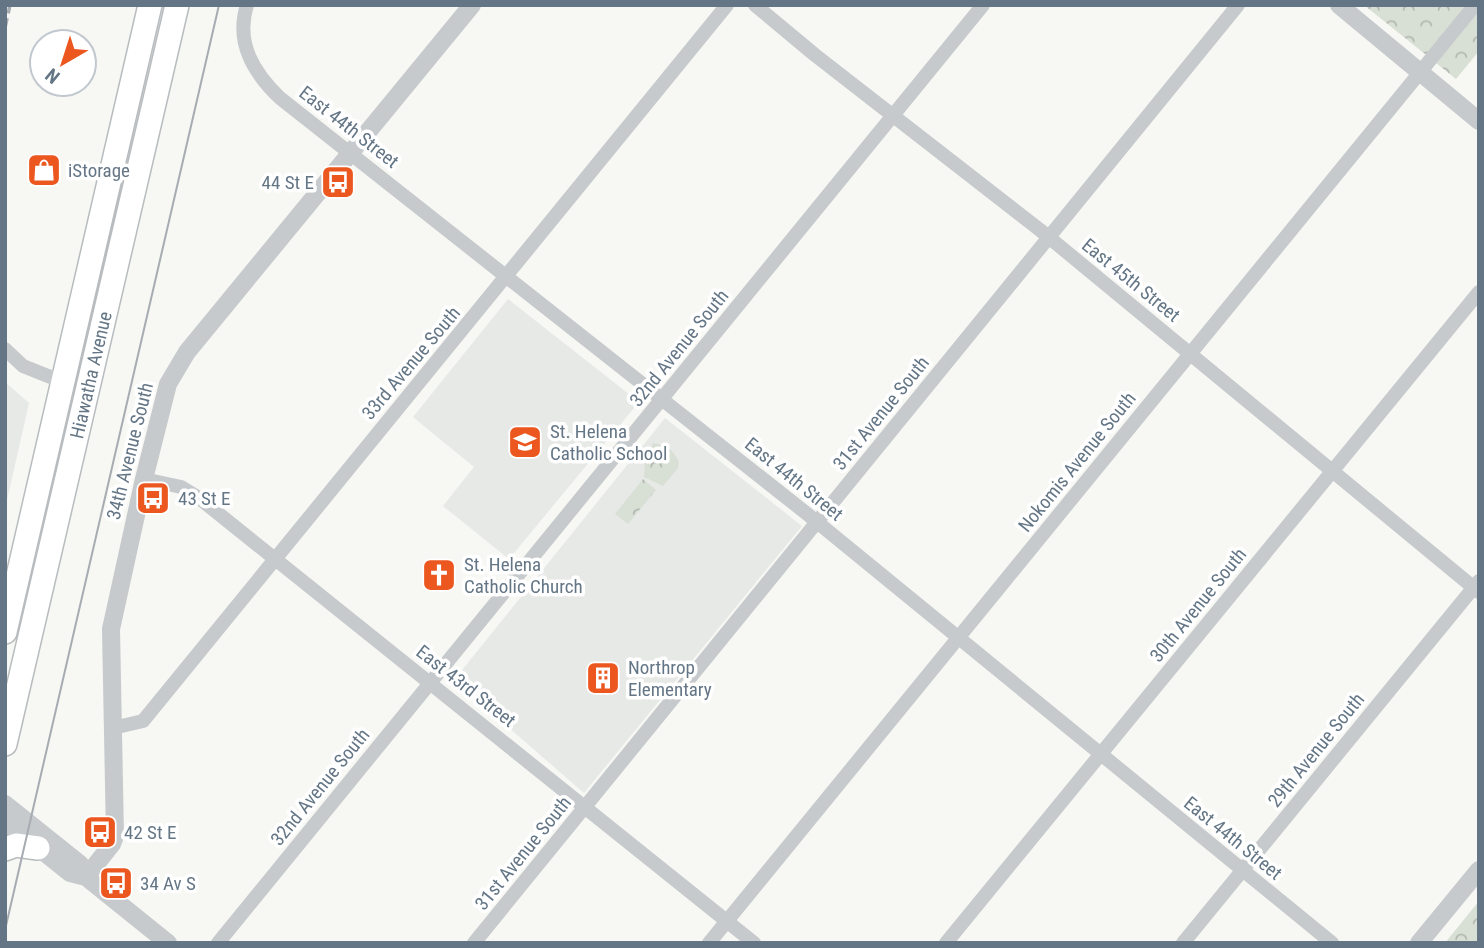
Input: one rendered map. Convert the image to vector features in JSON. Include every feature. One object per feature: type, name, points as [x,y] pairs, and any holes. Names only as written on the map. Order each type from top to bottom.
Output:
[{"type":"highway","name":"Hiawatha Avenue","points":[[5,632],[150,5]]},
{"type":"highway","name":"Hiawatha Avenue","points":[[5,744],[177,5]]},
{"type":"highway","points":[[5,849],[16,845],[38,848]]},
{"type":"street","name":"East 44th Street","points":[[247,5],[244,39],[249,61],[262,81],[280,98],[663,398],[1332,943]]},
{"type":"street","name":"34th Avenue South","points":[[86,877],[112,844],[115,836],[111,629],[168,383],[187,352],[472,5]]},
{"type":"street","name":"33rd Avenue South","points":[[113,728],[143,721],[727,5]]},
{"type":"street","name":"East 45th Street","points":[[755,5],[1048,237],[1477,587]]},
{"type":"street","name":"32nd Avenue South","points":[[218,943],[983,5]]},
{"type":"street","name":"31st Avenue South","points":[[474,943],[1238,5]]},
{"type":"street","points":[[1339,5],[1479,121]]},
{"type":"street","name":"Nokomis Avenue South","points":[[709,943],[1475,5]]},
{"type":"street","name":"30th Avenue South","points":[[946,943],[1479,292]]},
{"type":"street","points":[[5,349],[23,366],[63,382]]},
{"type":"street","name":"East 43rd Street","points":[[144,479],[181,487],[199,498],[754,943]]},
{"type":"street","name":"29th Avenue South","points":[[1183,943],[1477,587]]},
{"type":"street","points":[[5,804],[80,864],[86,877]]},
{"type":"street","points":[[5,821],[71,873],[86,877],[168,943]]},
{"type":"street","points":[[1419,943],[1479,870]]},
{"type":"shaded area","name":"St. Helena Catholic School","points":[[508,299],[639,402],[509,559],[443,506],[474,467],[413,417]]},
{"type":"shaded area","points":[[5,382],[29,403],[5,509]]},
{"type":"shaded area","points":[[665,418],[802,526],[584,793],[454,680]]},
{"type":"green space","points":[[1364,5],[1479,5],[1479,51],[1456,79]]},
{"type":"green space","points":[[653,443],[669,449],[679,462],[678,468],[663,486],[644,477],[645,461]]},
{"type":"green space","points":[[643,479],[656,490],[628,524],[615,514]]},
{"type":"green space","points":[[1479,901],[1479,943],[1445,943]]},
{"type":"tram line","points":[[5,930],[219,5]]},
{"type":"railway","points":[[5,28],[10,5]]},
{"type":"place","name":"iStorage","points":[[44,170]]},
{"type":"place","name":"44 St E","points":[[338,182]]},
{"type":"place","name":"St. Helena Catholic School","points":[[525,442]]},
{"type":"place","name":"43 St E","points":[[153,498]]},
{"type":"place","name":"St. Helena Catholic Church","points":[[439,575]]},
{"type":"place","name":"Northrop Elementary","points":[[603,678]]},
{"type":"place","name":"42 St E","points":[[100,832]]},
{"type":"place","name":"34 Av S","points":[[116,883]]}]
